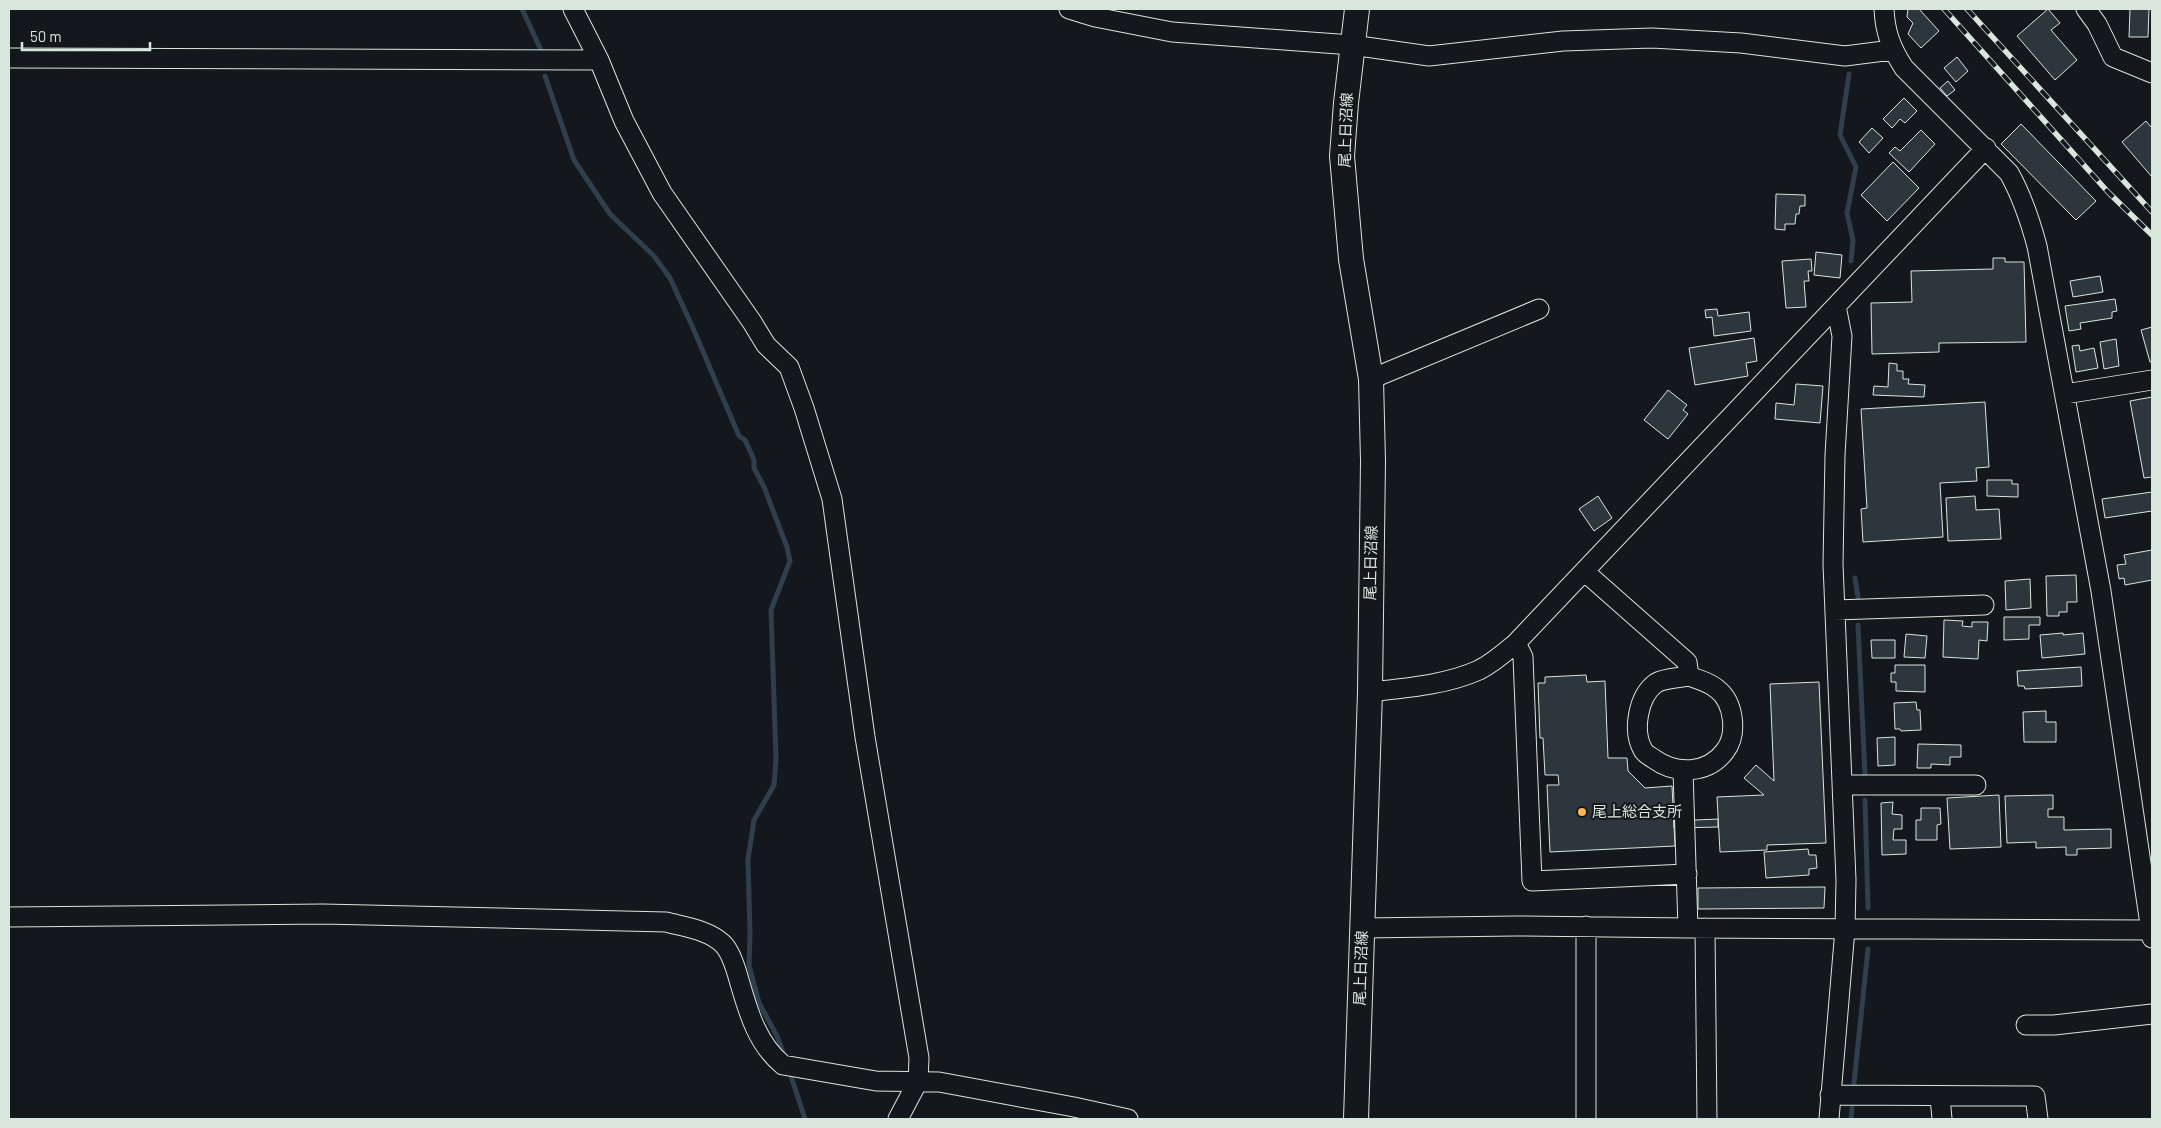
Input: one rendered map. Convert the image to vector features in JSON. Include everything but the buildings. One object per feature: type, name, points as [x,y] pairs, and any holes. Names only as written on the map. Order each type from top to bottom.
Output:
[{"type":"main road","name":"尾上日沼線","points":[[1356,1119],[1370,692],[1373,461],[1371,379],[1351,259],[1342,156],[1357,9]]},
{"type":"street","points":[[573,9],[599,60],[624,121],[662,193],[752,322],[766,346],[789,367],[832,499],[865,737],[919,1058],[918,1081],[898,1119]]},
{"type":"street","points":[[1069,9],[1095,17],[1172,32],[1352,45],[1429,56],[1563,41],[1652,38],[1741,43],[1845,56],[1892,50]]},
{"type":"street","points":[[1362,928],[1586,926],[2151,934],[2101,591],[2037,246],[2029,217],[2019,191],[2009,173],[1916,80],[1892,50],[1885,27],[1884,9]]},
{"type":"street","points":[[2086,9],[2097,24],[2113,57],[2152,73]]},
{"type":"street","points":[[9,58],[599,60]]},
{"type":"street","points":[[1370,692],[1418,686],[1478,670],[1498,659],[1585,572],[1986,148]]},
{"type":"street","points":[[1828,1119],[1845,929],[1846,880],[1832,564],[1833,494],[1842,336],[1836,306]]},
{"type":"street","points":[[1371,379],[1539,309]]},
{"type":"street","points":[[2065,394],[2152,380]]},
{"type":"street","points":[[1585,572],[1687,662],[1689,676]]},
{"type":"street","points":[[1835,610],[1984,605]]},
{"type":"street","points":[[1516,643],[1523,657],[1532,881],[1687,874]]},
{"type":"street","points":[[1689,676],[1706,682],[1719,690],[1730,707],[1733,720],[1731,744],[1722,755],[1703,768],[1682,771],[1663,766],[1643,752],[1638,740],[1638,714],[1646,696],[1656,683],[1689,676]]},
{"type":"street","points":[[1682,771],[1687,874],[1697,928],[1707,1119]]},
{"type":"street","points":[[1843,785],[1976,785]]},
{"type":"street","points":[[9,917],[323,914],[666,922],[699,930],[724,945],[735,968],[747,1007],[759,1035],[772,1056],[783,1065],[876,1081],[940,1082],[1074,1106],[1128,1119]]},
{"type":"street","points":[[1586,926],[1586,1119]]},
{"type":"street","points":[[2026,1025],[2054,1025],[2152,1014]]},
{"type":"street","points":[[1830,1095],[2036,1096],[2038,1119]]},
{"type":"street","points":[[1940,1097],[1942,1119]]},
{"type":"waterway","points":[[522,9],[541,50]]},
{"type":"waterway","points":[[1849,74],[1840,135],[1856,167],[1847,213],[1853,240],[1851,261]]},
{"type":"waterway","points":[[545,76],[574,160],[610,214],[654,256],[670,278],[739,436],[745,440],[754,460],[754,468],[764,487],[787,547],[790,561],[771,610],[776,759],[774,785],[754,820],[748,859],[749,966],[759,1003],[777,1036],[785,1058]]},
{"type":"waterway","points":[[1855,578],[1858,597]]},
{"type":"waterway","points":[[1858,625],[1865,775]]},
{"type":"waterway","points":[[1865,800],[1868,908]]},
{"type":"waterway","points":[[1854,1083],[1868,949]]},
{"type":"waterway","points":[[789,1070],[805,1119]]},
{"type":"waterway","points":[[1851,1119],[1852,1108]]},
{"type":"railway","points":[[1944,9],[2108,192],[2152,235]]},
{"type":"railway","points":[[1967,9],[2152,212]]},
{"type":"place","name":"尾上総合支所","points":[[1582,812]]}]
